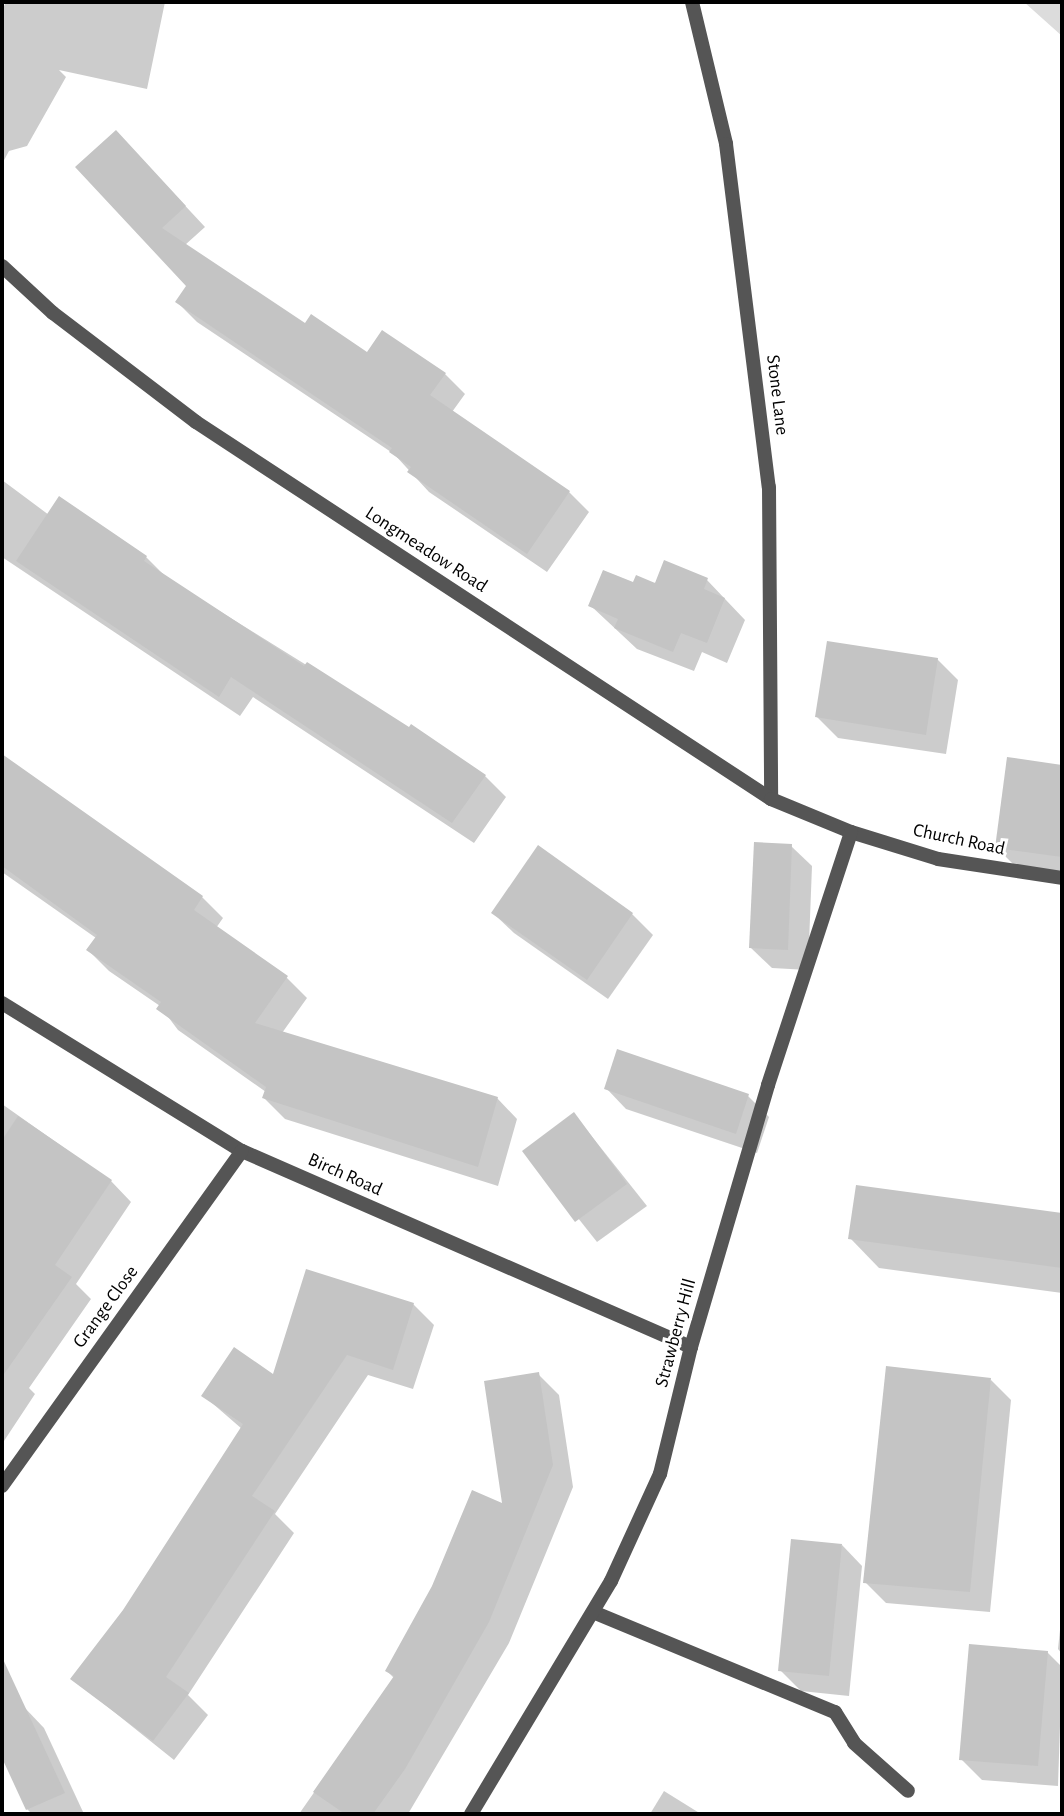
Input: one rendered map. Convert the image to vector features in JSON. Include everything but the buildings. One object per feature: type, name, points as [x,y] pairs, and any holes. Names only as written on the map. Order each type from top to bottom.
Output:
[{"type":"street","name":"Stone Lane","points":[[692,2],[726,144],[769,487],[771,799]]},
{"type":"street","name":"Longmeadow Road","points":[[2,266],[53,313],[196,422],[771,799],[850,832]]},
{"type":"street","name":"Church Road","points":[[850,832],[938,859],[1062,878]]},
{"type":"street","name":"Strawberry Hill","points":[[471,1814],[593,1612],[660,1474],[691,1347],[768,1085],[850,832]]},
{"type":"street","name":"Birch Road","points":[[2,1003],[242,1151],[691,1347]]},
{"type":"street","name":"Grange Close","points":[[2,1486],[242,1151]]},
{"type":"street","points":[[593,1612],[835,1713],[854,1743],[908,1791]]},
{"type":"shaded area","points":[[1024,2],[1062,2],[1062,36]]}]
